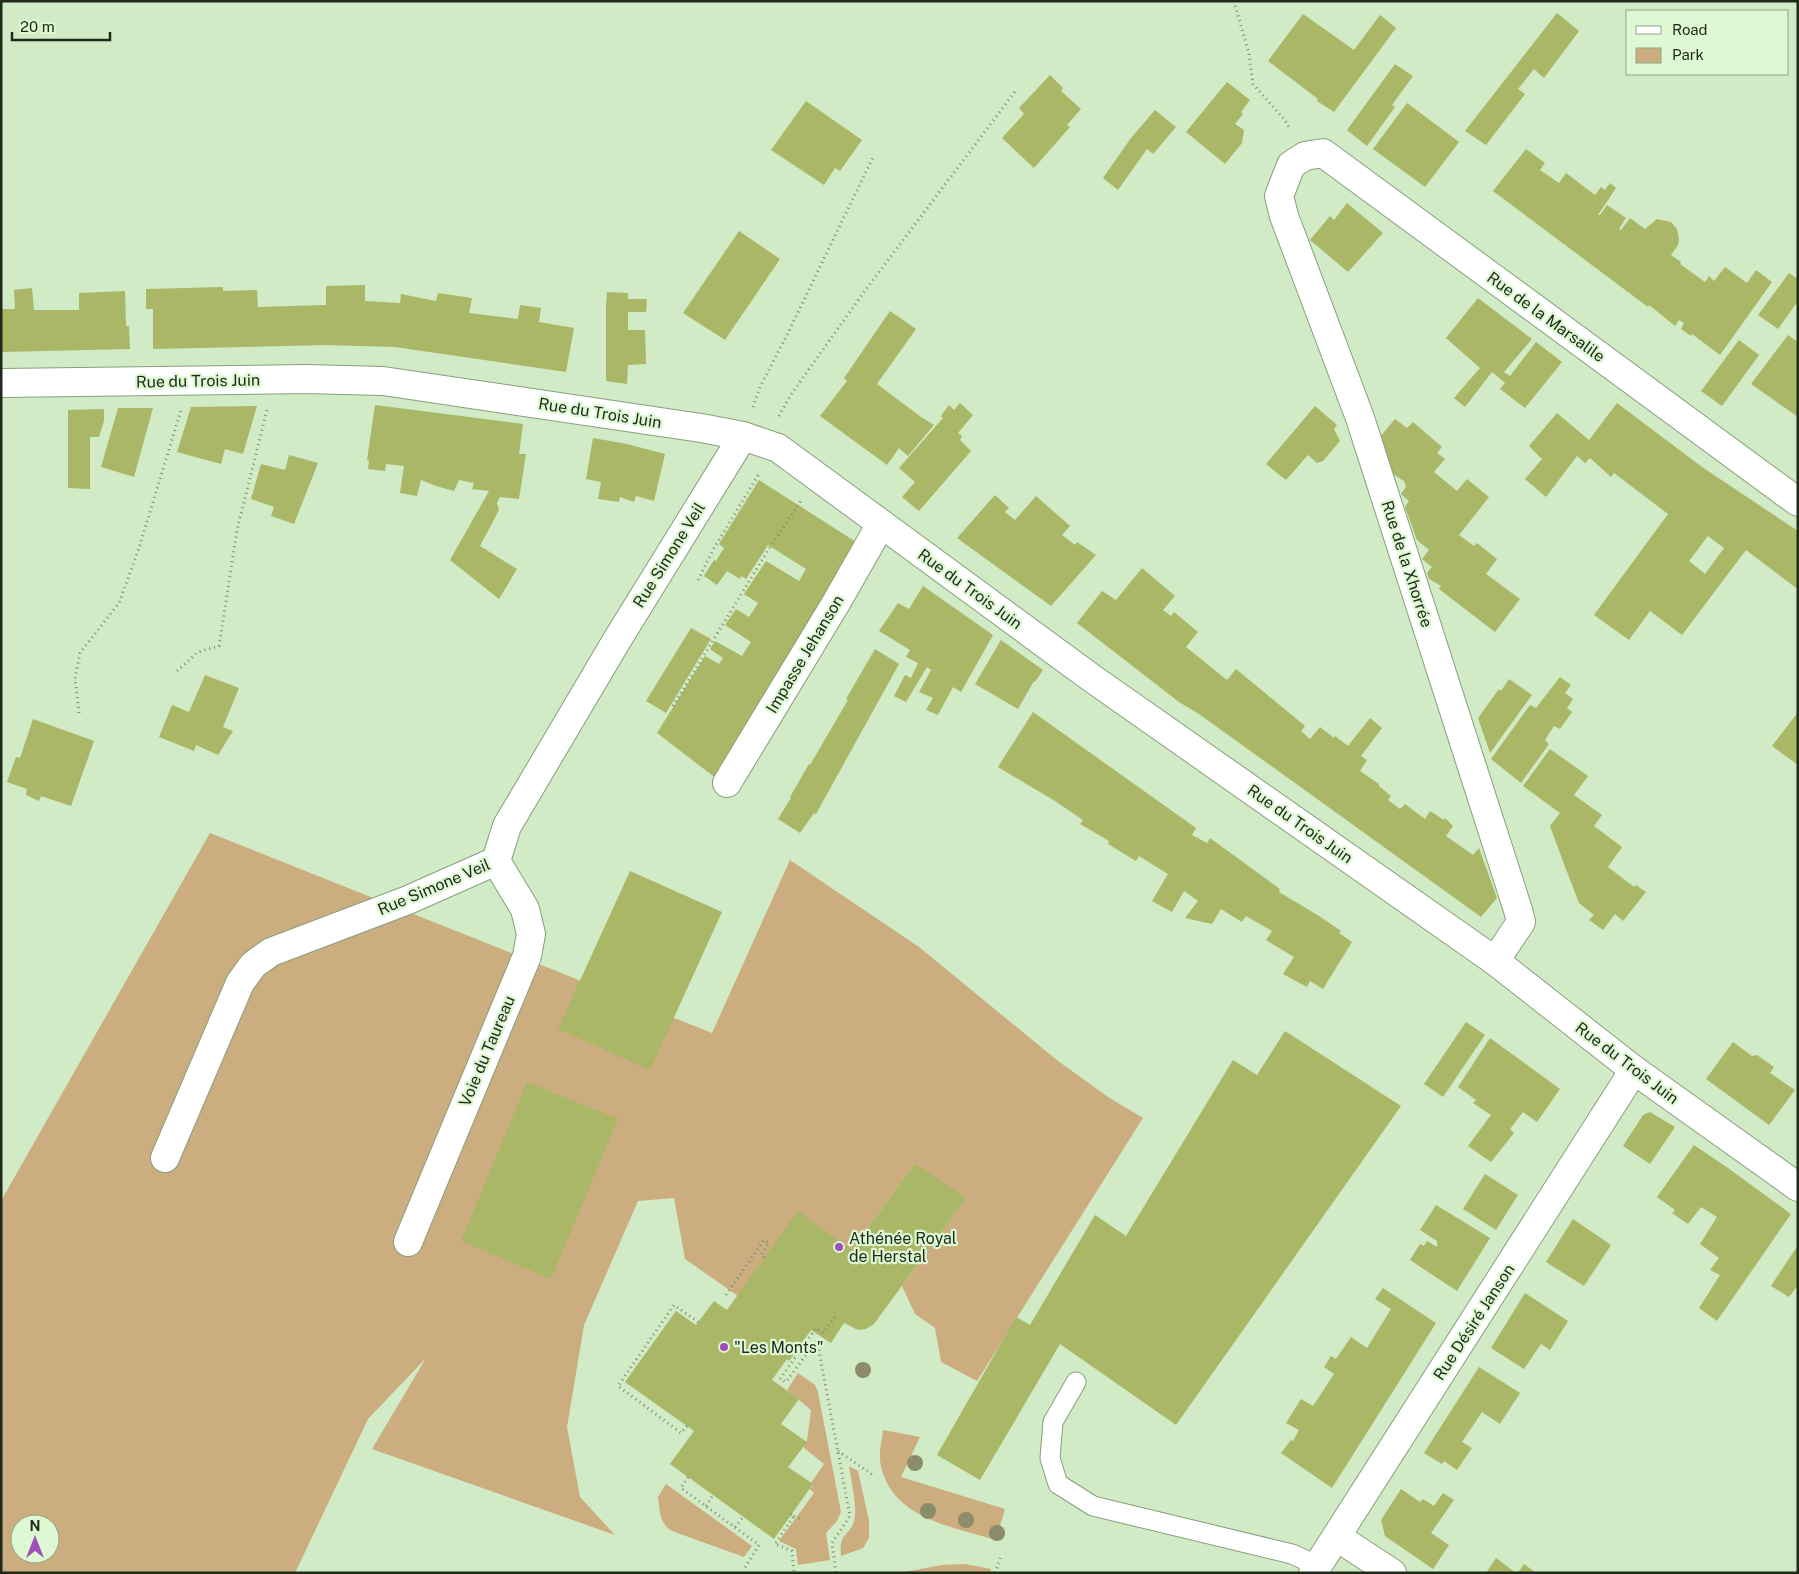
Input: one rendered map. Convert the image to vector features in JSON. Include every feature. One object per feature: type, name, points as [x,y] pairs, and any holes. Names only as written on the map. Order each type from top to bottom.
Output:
[{"type":"street","name":"Rue de la Marsalile","points":[[1298,160],[1323,153],[1798,502]]},
{"type":"street","name":"Rue de la Xhorrée","points":[[1298,160],[1279,196],[1284,216],[1360,418],[1521,922],[1495,961]]},
{"type":"street","name":"Rue du Trois Juin","points":[[1,383],[306,379],[383,381],[633,417],[760,442],[778,448],[1092,679],[1495,961],[1634,1070],[1798,1187]]},
{"type":"street","name":"Rue Simone Veil","points":[[165,1158],[240,983],[253,964],[271,952],[408,900],[496,861],[507,826],[617,640],[760,442]]},
{"type":"street","name":"Impasse Jehanson","points":[[727,783],[836,603],[881,524]]},
{"type":"street","name":"Voie du Taureau","points":[[408,1242],[527,956],[532,934],[525,909],[496,861]]},
{"type":"street","name":"Rue Désiré Janson","points":[[1315,1569],[1634,1070]]},
{"type":"street","points":[[1337,1537],[1392,1573]]},
{"type":"lane","points":[[1076,1382],[1053,1422],[1050,1458],[1058,1484],[1093,1506],[1292,1554],[1315,1569]]},
{"type":"path","points":[[1234,1],[1249,54],[1252,84],[1285,120],[1298,160]]},
{"type":"path","points":[[698,580],[760,442],[858,300],[1017,89]]},
{"type":"path","points":[[760,442],[760,387],[874,155]]},
{"type":"path","points":[[177,671],[198,652],[219,646],[237,530],[275,380]]},
{"type":"path","points":[[79,713],[75,679],[80,652],[119,603],[139,548],[180,411],[183,382]]},
{"type":"path","points":[[672,706],[770,547],[817,477]]},
{"type":"path","points":[[726,1295],[764,1240],[769,1244],[762,1255],[765,1258]]},
{"type":"path","points":[[687,1426],[682,1433],[618,1386],[657,1333],[674,1305],[698,1322]]},
{"type":"path","points":[[823,1333],[816,1328],[780,1379],[786,1382],[817,1340],[823,1333],[835,1317]]},
{"type":"path","points":[[817,1340],[850,1516],[832,1543],[836,1573]]},
{"type":"path","points":[[838,1451],[873,1475]]},
{"type":"path","points":[[688,1477],[681,1488],[759,1545],[744,1568]]},
{"type":"path","points":[[706,1506],[713,1495]]},
{"type":"path","points":[[794,1573],[792,1551],[775,1544],[793,1515],[802,1520]]},
{"type":"path","points":[[735,1527],[743,1517]]},
{"type":"path","points":[[996,1573],[1001,1556]]},
{"type":"green space","points":[[210,833],[712,1033],[790,860],[919,947],[1058,1061],[1108,1097],[1143,1118],[977,1381],[941,1362],[935,1328],[915,1314],[902,1286],[965,1199],[915,1163],[852,1250],[738,1296],[685,1259],[674,1198],[638,1201],[584,1325],[567,1427],[580,1497],[615,1535],[372,1449],[426,1358],[368,1419],[295,1573],[1,1573],[1,1201]]},
{"type":"green space","points":[[798,1373],[815,1385],[818,1392],[841,1512],[837,1521],[826,1533],[830,1560],[798,1565],[796,1549],[779,1541],[814,1493],[810,1489],[813,1485],[811,1483],[824,1464],[803,1447],[807,1441],[811,1410],[787,1390]]},
{"type":"green space","points":[[883,1430],[920,1437],[901,1477],[1005,1509],[996,1540],[924,1517],[895,1495],[886,1480],[880,1461]]},
{"type":"green space","points":[[849,1466],[858,1471],[869,1521],[869,1538],[863,1548],[841,1556],[841,1543],[852,1527],[855,1516],[854,1494]]},
{"type":"green space","points":[[666,1484],[752,1546],[744,1557],[668,1528],[662,1520],[658,1497]]},
{"type":"green space","points":[[965,1564],[991,1569],[990,1573],[899,1573],[942,1565]]},
{"type":"building","points":[[1557,13],[1579,31],[1544,78],[1534,69],[1518,89],[1525,94],[1486,145],[1465,131]]},
{"type":"building","points":[[1303,14],[1354,50],[1380,15],[1396,28],[1334,112],[1317,101],[1318,99],[1268,61]]},
{"type":"building","points":[[1395,64],[1413,76],[1392,105],[1395,107],[1367,146],[1347,130]]},
{"type":"building","points":[[1050,75],[1063,88],[1061,91],[1081,109],[1067,125],[1070,127],[1034,168],[1002,138],[1024,114],[1019,108]]},
{"type":"building","points":[[1227,82],[1250,100],[1235,124],[1244,130],[1242,143],[1225,164],[1186,132]]},
{"type":"building","points":[[806,101],[862,140],[840,171],[835,168],[824,185],[771,150]]},
{"type":"building","points":[[1407,103],[1459,142],[1425,187],[1373,149]]},
{"type":"building","points":[[1155,110],[1176,127],[1153,154],[1147,149],[1118,190],[1103,178],[1131,138]]},
{"type":"building","points":[[1526,149],[1545,163],[1540,170],[1559,183],[1566,173],[1595,195],[1601,187],[1605,190],[1610,183],[1616,188],[1598,215],[1607,205],[1626,218],[1619,229],[1621,230],[1630,218],[1645,229],[1657,219],[1671,222],[1677,229],[1679,240],[1671,255],[1705,282],[1709,276],[1714,281],[1725,267],[1747,283],[1756,270],[1772,282],[1720,355],[1692,334],[1691,336],[1681,329],[1684,323],[1679,320],[1675,326],[1493,191]]},
{"type":"building","points":[[1347,203],[1383,233],[1348,272],[1310,240],[1330,216],[1334,220]]},
{"type":"building","points":[[739,231],[780,259],[725,340],[683,313]]},
{"type":"building","points":[[1789,273],[1798,279],[1798,301],[1778,329],[1758,315]]},
{"type":"building","points":[[365,285],[365,301],[400,303],[401,294],[436,301],[438,293],[472,298],[469,313],[518,319],[520,305],[541,308],[539,322],[574,328],[566,372],[395,347],[327,345],[153,349],[153,309],[146,309],[146,289],[223,287],[223,291],[257,290],[258,307],[326,305],[326,286]]},
{"type":"building","points":[[32,288],[34,310],[79,310],[79,293],[125,291],[126,326],[129,326],[130,349],[1,352],[1,309],[15,309],[14,290]]},
{"type":"building","points":[[607,292],[628,293],[628,299],[647,299],[646,312],[628,312],[628,330],[645,330],[646,364],[628,365],[627,384],[606,381]]},
{"type":"building","points":[[1478,298],[1532,339],[1504,372],[1510,376],[1536,342],[1562,362],[1525,408],[1500,389],[1505,383],[1492,372],[1465,407],[1454,398],[1480,368],[1446,338]]},
{"type":"building","points":[[890,311],[916,329],[877,384],[934,425],[908,456],[899,448],[887,465],[820,416],[847,381],[844,378]]},
{"type":"building","points":[[1788,335],[1798,342],[1798,417],[1751,384]]},
{"type":"building","points":[[1739,340],[1759,355],[1722,406],[1701,391]]},
{"type":"building","points":[[960,403],[973,415],[958,433],[962,436],[960,440],[971,451],[919,511],[902,497],[915,482],[899,468],[943,418],[941,416],[949,405],[954,410]]},
{"type":"building","points":[[1617,403],[1702,467],[1798,531],[1798,585],[1796,588],[1746,550],[1682,635],[1650,611],[1629,640],[1594,615],[1668,514],[1614,473],[1611,477],[1590,458],[1585,463],[1577,456],[1546,497],[1525,479],[1542,459],[1529,446],[1557,413],[1589,440]],"holes":[[[1708,536],[1724,548],[1705,574],[1689,561]]]},
{"type":"building","points":[[375,405],[523,424],[519,454],[526,454],[519,499],[500,497],[497,503],[499,510],[480,546],[517,569],[499,599],[450,560],[489,491],[472,489],[474,483],[459,480],[454,491],[421,480],[417,496],[400,493],[404,466],[386,464],[385,471],[368,469],[369,461],[367,460]]},
{"type":"building","points":[[257,406],[243,454],[225,449],[221,464],[177,452],[191,407]]},
{"type":"building","points":[[1315,406],[1337,425],[1334,429],[1340,441],[1323,461],[1317,463],[1308,455],[1286,480],[1266,464]]},
{"type":"building","points":[[118,408],[153,408],[134,477],[101,467]]},
{"type":"building","points":[[104,409],[104,421],[99,437],[90,437],[90,489],[68,488],[68,410]]},
{"type":"building","points":[[1395,419],[1407,428],[1413,422],[1442,447],[1437,453],[1445,459],[1434,472],[1457,491],[1467,479],[1489,497],[1459,535],[1474,546],[1477,543],[1497,559],[1486,574],[1520,599],[1495,632],[1439,589],[1441,586],[1429,579],[1427,573],[1432,567],[1422,559],[1429,550],[1417,540],[1405,507],[1409,501],[1401,494],[1406,487],[1404,481],[1393,474],[1380,437]]},
{"type":"building","points":[[593,438],[627,444],[665,454],[654,501],[636,496],[634,502],[620,497],[619,502],[598,499],[601,482],[586,479]]},
{"type":"building","points":[[289,455],[318,463],[294,524],[271,516],[274,507],[251,499],[261,464],[285,470]]},
{"type":"building","points":[[759,480],[856,542],[717,779],[657,733],[705,656],[719,664],[723,658],[710,649],[715,641],[742,656],[751,642],[725,625],[736,609],[749,617],[758,603],[744,594],[766,561],[799,581],[806,569],[768,545],[746,579],[741,576],[740,579],[727,571],[717,585],[704,576],[724,548],[719,544]]},
{"type":"building","points":[[995,495],[1009,508],[1005,512],[1015,520],[1036,496],[1070,526],[1062,535],[1075,545],[1077,542],[1096,555],[1051,606],[957,538]]},
{"type":"building","points":[[1142,568],[1175,596],[1163,610],[1171,616],[1174,612],[1198,632],[1186,647],[1227,680],[1236,669],[1305,726],[1301,731],[1310,739],[1320,727],[1348,746],[1370,718],[1382,728],[1361,756],[1367,760],[1360,771],[1379,784],[1391,796],[1388,800],[1400,809],[1405,804],[1425,819],[1430,811],[1444,820],[1445,818],[1453,826],[1446,836],[1473,855],[1479,848],[1497,898],[1481,917],[1199,714],[1179,702],[1077,623],[1102,591],[1116,600]]},
{"type":"building","points":[[923,586],[993,635],[961,692],[953,687],[938,715],[926,710],[933,698],[919,692],[931,670],[927,667],[906,702],[894,696],[905,675],[911,678],[918,663],[906,657],[910,650],[879,631],[898,603],[909,609]]},
{"type":"building","points":[[691,628],[711,639],[666,713],[646,701]]},
{"type":"building","points":[[1001,640],[1043,670],[1034,681],[1018,709],[975,684]]},
{"type":"building","points":[[875,649],[899,664],[816,814],[814,813],[800,833],[778,819],[848,700],[846,699]]},
{"type":"building","points":[[205,675],[239,688],[223,727],[233,731],[218,755],[196,745],[194,751],[159,737],[172,705],[189,712]]},
{"type":"building","points":[[1560,677],[1571,685],[1565,693],[1573,699],[1567,708],[1572,712],[1560,729],[1554,726],[1545,740],[1549,744],[1521,783],[1491,759],[1530,705],[1536,708]]},
{"type":"building","points":[[1509,679],[1532,695],[1490,753],[1478,718],[1499,689],[1501,691]]},
{"type":"building","points":[[1033,712],[1196,828],[1192,835],[1207,843],[1210,838],[1280,889],[1279,892],[1341,931],[1339,933],[1352,942],[1323,989],[1310,981],[1307,987],[1283,974],[1294,957],[1266,940],[1272,931],[1246,916],[1242,922],[1221,909],[1212,924],[1185,918],[1198,901],[1184,891],[1172,912],[1152,901],[1168,874],[1139,856],[1136,861],[1108,844],[1109,841],[1080,824],[1083,820],[998,767]]},
{"type":"building","points":[[1798,712],[1798,765],[1772,746]]},
{"type":"building","points":[[33,719],[94,741],[71,806],[41,796],[39,801],[26,795],[27,789],[7,782],[16,757],[20,758]]},
{"type":"building","points":[[1550,749],[1588,776],[1574,795],[1602,815],[1594,826],[1622,847],[1608,867],[1634,887],[1636,885],[1646,892],[1623,921],[1615,914],[1603,930],[1589,920],[1594,915],[1579,903],[1550,826],[1560,813],[1523,786]]},
{"type":"building","points":[[630,871],[722,912],[650,1070],[558,1029]]},
{"type":"building","points":[[1466,1022],[1485,1035],[1443,1097],[1424,1084]]},
{"type":"building","points":[[1285,1031],[1401,1106],[1176,1425],[1060,1344],[980,1480],[937,1455],[1016,1317],[1030,1325],[1095,1215],[1126,1236],[1233,1060],[1257,1075]]},
{"type":"building","points":[[1490,1038],[1560,1089],[1537,1122],[1523,1112],[1510,1129],[1514,1133],[1491,1162],[1468,1146],[1491,1115],[1473,1103],[1476,1100],[1458,1087]]},
{"type":"building","points":[[1733,1042],[1752,1056],[1757,1055],[1774,1067],[1770,1073],[1795,1090],[1769,1125],[1706,1079]]},
{"type":"building","points":[[527,1082],[618,1119],[551,1279],[461,1241]]},
{"type":"building","points":[[1650,1112],[1675,1127],[1650,1164],[1623,1146],[1643,1115]]},
{"type":"building","points":[[1694,1145],[1791,1214],[1717,1321],[1699,1308],[1720,1275],[1710,1270],[1719,1258],[1700,1244],[1717,1217],[1701,1207],[1688,1224],[1672,1213],[1675,1210],[1657,1197]]},
{"type":"building","name":"\"Les Monts\"","points":[[915,1163],[966,1198],[874,1324],[866,1329],[858,1330],[844,1323],[831,1343],[811,1330],[789,1361],[787,1359],[772,1380],[799,1399],[781,1424],[807,1442],[788,1467],[813,1484],[774,1539],[670,1464],[694,1431],[625,1382],[676,1311],[696,1325],[714,1301],[727,1310],[798,1211],[852,1250]]},
{"type":"building","points":[[1485,1174],[1518,1195],[1496,1230],[1463,1209]]},
{"type":"building","points":[[1436,1205],[1490,1238],[1457,1291],[1410,1260],[1420,1244],[1424,1246],[1427,1241],[1437,1247],[1437,1241],[1420,1230]]},
{"type":"building","points":[[1573,1219],[1611,1245],[1584,1286],[1546,1262]]},
{"type":"building","points":[[1798,1245],[1798,1285],[1789,1297],[1771,1286]]},
{"type":"building","points":[[1383,1288],[1436,1323],[1332,1488],[1281,1453],[1291,1440],[1293,1441],[1299,1430],[1286,1423],[1301,1399],[1313,1406],[1334,1374],[1324,1367],[1331,1356],[1336,1359],[1351,1337],[1367,1348],[1391,1309],[1375,1299]]},
{"type":"building","points":[[1525,1293],[1568,1321],[1550,1350],[1541,1344],[1524,1369],[1491,1348]]},
{"type":"building","points":[[1479,1367],[1520,1393],[1500,1424],[1482,1412],[1462,1442],[1472,1448],[1457,1470],[1444,1461],[1442,1464],[1424,1453]]},
{"type":"building","points":[[1401,1489],[1420,1502],[1423,1499],[1434,1506],[1443,1493],[1454,1500],[1431,1533],[1449,1545],[1433,1569],[1385,1536],[1381,1520]]},
{"type":"building","points":[[1496,1558],[1516,1573],[1486,1573]]},
{"type":"building","points":[[1524,1564],[1536,1573],[1518,1573]]},
{"type":"place","name":"Athénée Royal de Herstal","points":[[839,1247]]},
{"type":"place","name":"\"Les Monts\"","points":[[724,1347]]}]
